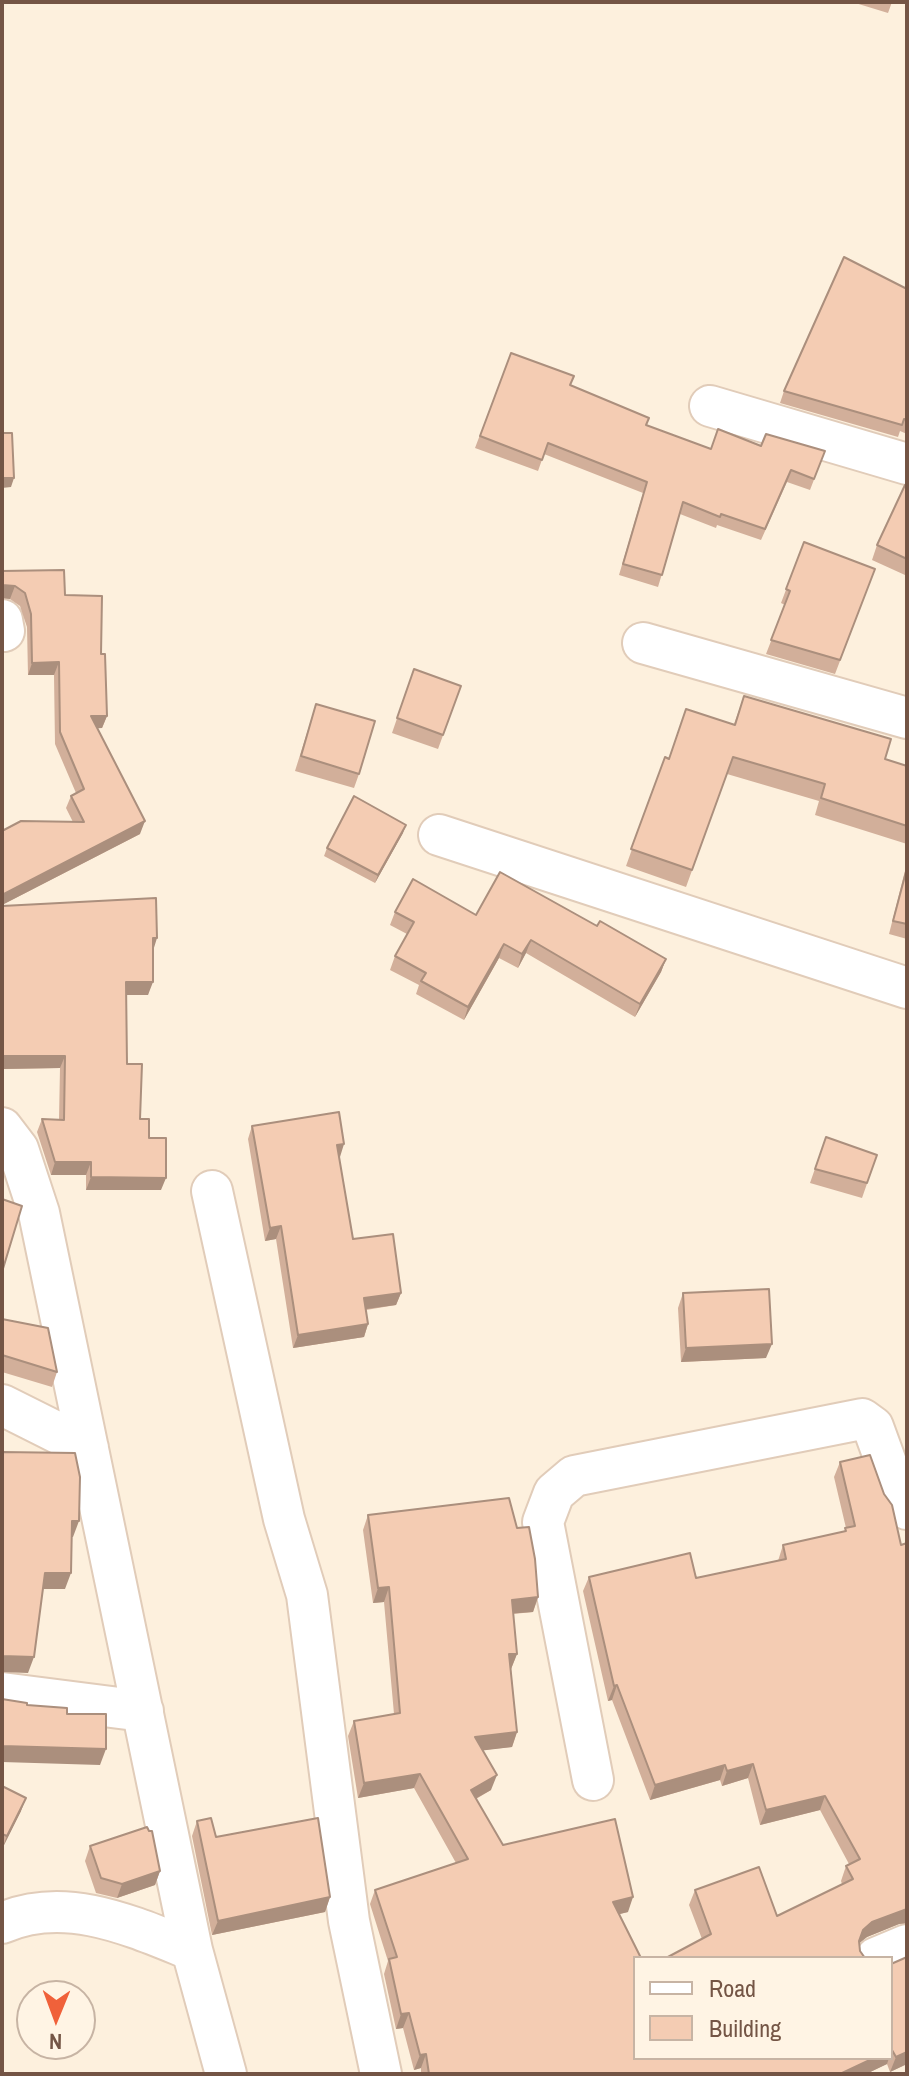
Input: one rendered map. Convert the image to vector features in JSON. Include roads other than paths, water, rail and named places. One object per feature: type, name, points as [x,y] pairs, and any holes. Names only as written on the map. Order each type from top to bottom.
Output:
[{"type":"street","points":[[710,406],[907,464]]},
{"type":"street","points":[[643,643],[907,718]]},
{"type":"street","points":[[439,835],[907,988]]},
{"type":"street","points":[[2,1128],[18,1149],[39,1213],[192,1950],[226,2074]]},
{"type":"street","points":[[212,1191],[284,1519],[307,1595],[349,1921],[381,2074]]},
{"type":"street","points":[[2,1405],[88,1448]]},
{"type":"street","points":[[593,1780],[543,1522],[554,1493],[574,1476],[862,1419],[873,1427],[900,1501],[907,1509]]},
{"type":"street","points":[[2,1693],[143,1711]]},
{"type":"street","points":[[2,1923],[16,1916],[68,1912],[112,1918],[192,1950]]},
{"type":"street","points":[[881,1956],[907,1945]]}]
